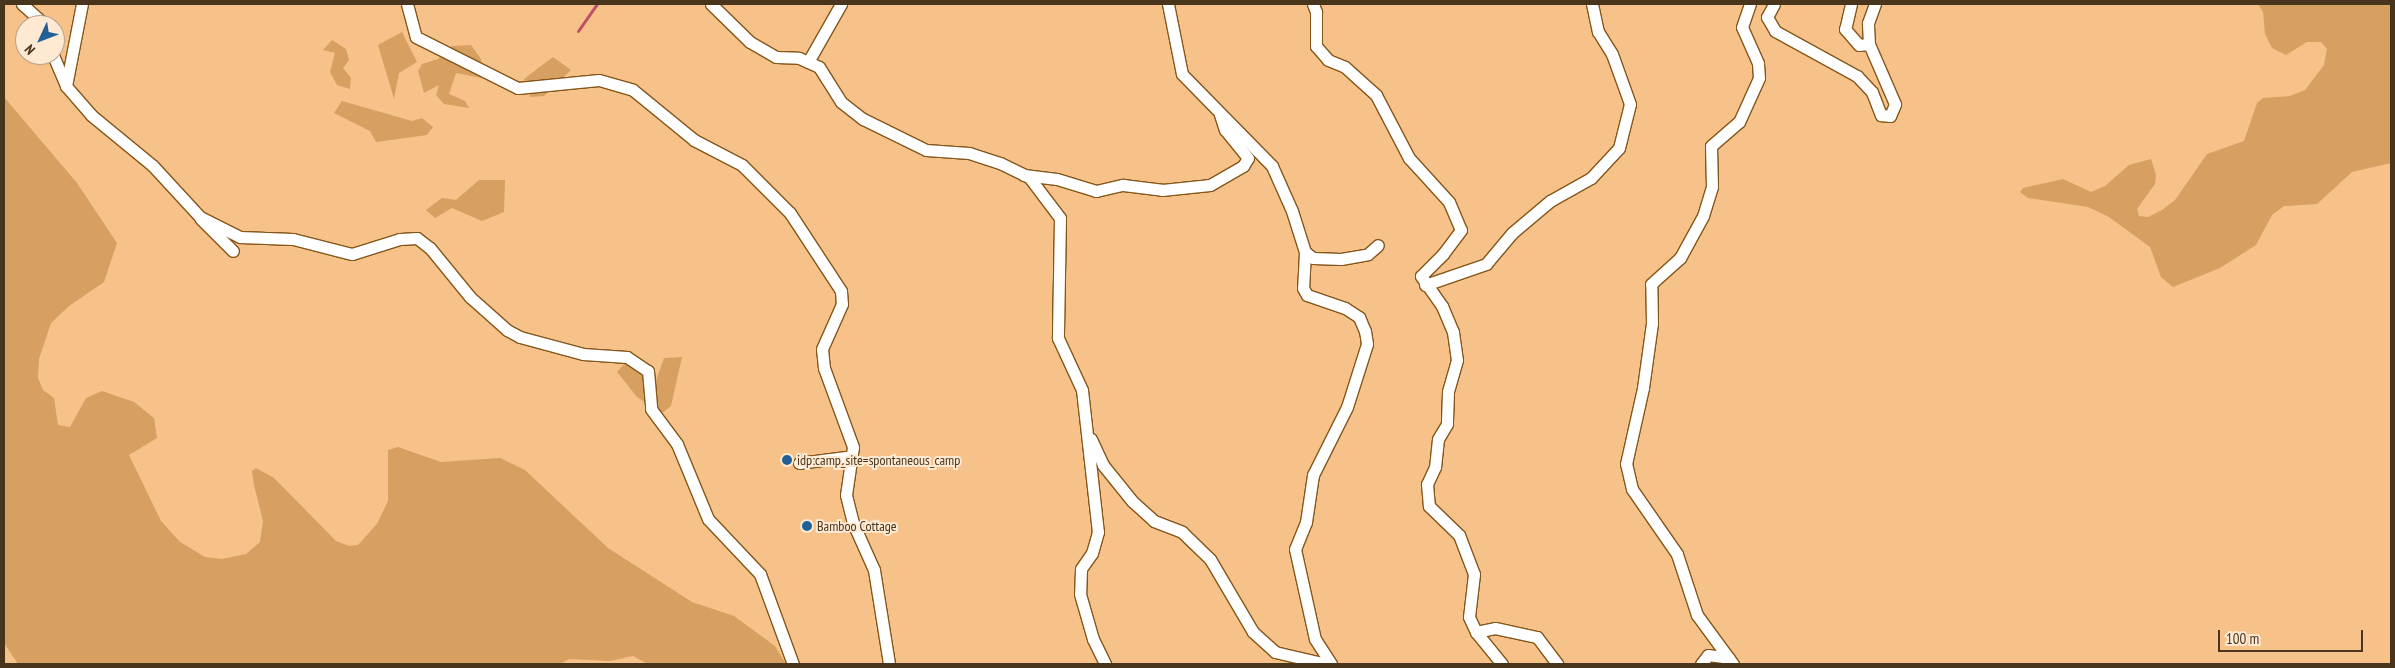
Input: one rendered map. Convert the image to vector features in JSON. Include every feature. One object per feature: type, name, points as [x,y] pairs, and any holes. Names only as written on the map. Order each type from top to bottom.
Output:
[{"type":"street","points":[[22,4],[35,15]]},
{"type":"street","points":[[66,86],[82,4]]},
{"type":"street","points":[[408,4],[416,37],[518,88],[599,80],[633,90],[694,140],[742,165],[790,214],[841,291],[842,304],[822,349],[830,388],[853,447],[846,495],[853,523],[874,570],[889,664]]},
{"type":"street","points":[[711,4],[750,42],[776,57],[799,58],[819,67],[841,102],[864,119],[926,150],[969,153],[1024,175],[1057,179],[1096,191],[1123,185],[1162,190],[1210,185],[1243,166],[1248,158],[1225,130],[1218,112]]},
{"type":"street","points":[[808,62],[842,4]]},
{"type":"street","points":[[1168,4],[1182,74],[1272,166],[1292,211],[1305,252],[1303,288],[1307,295],[1345,308],[1359,317],[1367,344],[1347,407],[1313,475],[1306,522],[1295,549],[1315,639],[1331,664]]},
{"type":"street","points":[[1313,4],[1316,12],[1316,46],[1328,60],[1345,67],[1376,95],[1410,158],[1450,202],[1461,230],[1443,254],[1421,276],[1425,285],[1442,306],[1453,332],[1458,360],[1448,392],[1447,424],[1438,439],[1435,467],[1427,484],[1429,506],[1459,535],[1474,574],[1469,617],[1476,632],[1502,664]]},
{"type":"street","points":[[1425,285],[1486,264],[1512,233],[1550,201],[1591,178],[1619,148],[1630,104],[1612,54],[1598,32],[1592,4]]},
{"type":"street","points":[[1731,661],[1697,615],[1677,554],[1632,489],[1626,464],[1643,388],[1652,323],[1651,284],[1680,258],[1703,216],[1712,186],[1711,146],[1739,122],[1759,78],[1758,63],[1742,27],[1750,4]]},
{"type":"street","points":[[1774,4],[1767,17],[1776,31],[1857,76],[1872,92],[1881,115],[1890,116],[1896,104],[1869,44],[1868,23],[1875,4]]},
{"type":"street","points":[[1851,4],[1845,29],[1860,45],[1869,44]]},
{"type":"street","points":[[56,65],[66,86],[91,115],[152,166],[200,217],[203,224],[233,251]]},
{"type":"street","points":[[1024,175],[1060,218],[1058,338],[1082,390],[1098,532],[1092,553],[1081,569],[1080,594],[1093,639],[1105,664]]},
{"type":"street","points":[[200,217],[240,237],[293,239],[352,254],[400,239],[417,238],[430,248],[470,296],[507,330],[520,337],[583,354],[627,357],[648,371],[651,409],[677,444],[708,519],[760,574],[793,664]]},
{"type":"street","points":[[1305,252],[1313,258],[1341,259],[1368,254],[1378,244]]},
{"type":"street","points":[[1085,421],[1103,465],[1132,501],[1154,521],[1182,532],[1210,558],[1253,632],[1275,652],[1326,664]]},
{"type":"street","points":[[799,463],[852,456]]},
{"type":"street","points":[[1476,632],[1495,628],[1537,636],[1557,664]]},
{"type":"street","points":[[1701,664],[1708,655],[1731,661]]},
{"type":"shaded area","points":[[2258,4],[2391,4],[2391,163],[2352,172],[2317,204],[2284,206],[2272,215],[2256,245],[2220,268],[2173,287],[2161,277],[2150,247],[2109,217],[2088,207],[2028,198],[2020,192],[2023,188],[2063,179],[2091,192],[2105,186],[2129,165],[2151,159],[2156,175],[2155,184],[2137,209],[2139,216],[2148,217],[2162,210],[2175,200],[2207,154],[2244,141],[2257,103],[2263,98],[2290,96],[2305,90],[2324,65],[2327,49],[2321,42],[2307,42],[2286,55],[2272,48],[2265,34],[2263,12]]},
{"type":"shaded area","points":[[402,32],[417,62],[399,73],[394,99],[378,45]]},
{"type":"shaded area","points":[[332,40],[346,49],[349,60],[343,68],[351,78],[350,89],[337,85],[330,72],[335,53],[323,50]]},
{"type":"shaded area","points":[[471,45],[481,59],[481,78],[456,73],[449,94],[465,101],[469,108],[444,104],[436,95],[439,85],[424,93],[418,71],[422,64],[438,59],[452,46]]},
{"type":"shaded area","points":[[553,57],[571,70],[544,96],[530,97],[524,79]]},
{"type":"shaded area","points":[[4,97],[77,183],[117,243],[104,282],[69,306],[51,323],[39,359],[38,378],[43,390],[54,398],[58,425],[70,427],[86,398],[102,391],[134,402],[154,418],[157,438],[129,455],[161,521],[180,542],[205,557],[222,559],[246,554],[260,542],[263,521],[252,471],[256,468],[274,478],[336,541],[349,546],[358,545],[377,524],[388,501],[388,450],[398,447],[441,462],[500,458],[525,470],[608,548],[692,602],[734,616],[775,646],[786,664],[648,664],[633,656],[610,661],[569,659],[560,664],[18,664],[4,643]]},
{"type":"shaded area","points":[[342,101],[412,121],[422,118],[433,127],[427,135],[376,142],[370,131],[334,113]]},
{"type":"shaded area","points":[[479,180],[505,180],[504,212],[482,221],[452,208],[435,218],[426,210],[442,198],[456,200]]},
{"type":"shaded area","points":[[682,357],[671,406],[662,413],[637,397],[617,372],[626,362],[641,368],[654,386],[664,358]]},
{"type":"waterway","points":[[578,31],[597,4]]},
{"type":"place","name":"idp:camp_site=spontaneous_camp","points":[[787,460]]},
{"type":"place","name":"Bamboo Cottage","points":[[807,526]]}]
